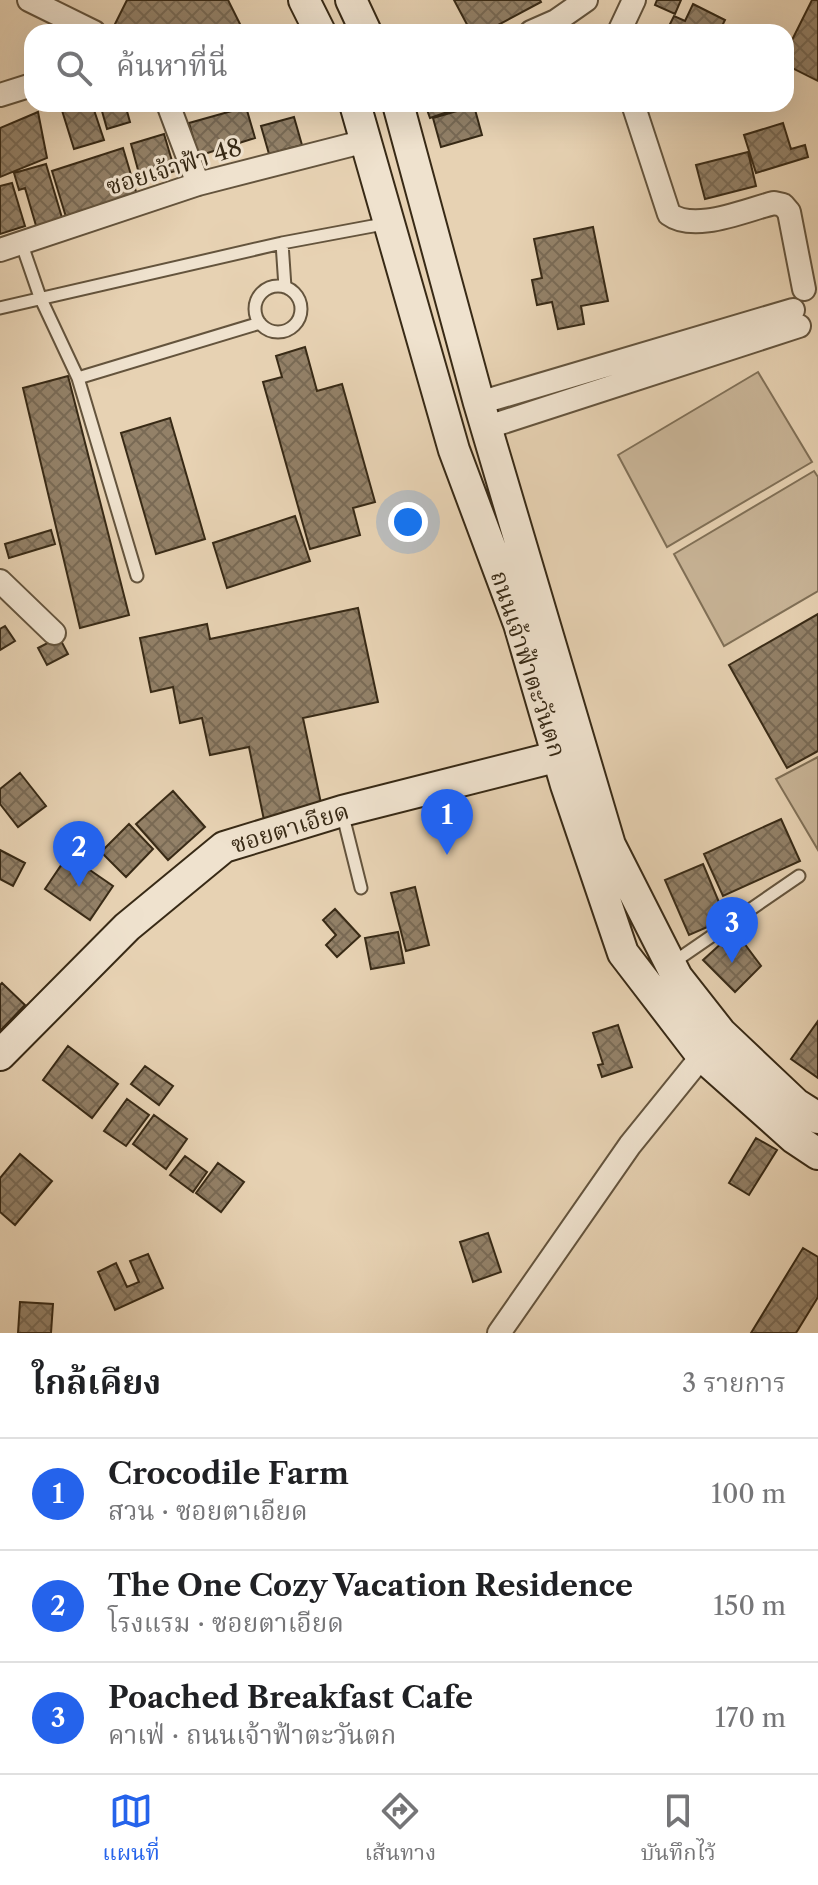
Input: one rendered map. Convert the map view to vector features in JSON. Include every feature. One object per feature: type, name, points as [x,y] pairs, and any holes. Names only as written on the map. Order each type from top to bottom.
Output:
[{"type":"main road","points":[[304,0],[316,24]]},
{"type":"main road","points":[[351,0],[362,24]]},
{"type":"main road","name":"ถนนเจ้าฟ้าตะวันตก","points":[[357,112],[454,450],[519,624],[610,845],[670,964],[721,1033],[796,1104],[818,1118]]},
{"type":"main road","name":"ถนนเจ้าฟ้าตะวันตก","points":[[400,112],[484,415],[623,953],[702,1056],[794,1138],[818,1154]]},
{"type":"main road","name":"ซอยตาเอียด","points":[[0,1055],[127,927],[224,847],[342,811],[571,754]]},
{"type":"street","points":[[29,0],[78,24]]},
{"type":"street","points":[[549,24],[586,0]]},
{"type":"street","points":[[623,24],[634,0]]},
{"type":"street","points":[[0,95],[24,88]]},
{"type":"street","points":[[171,112],[198,184]]},
{"type":"street","points":[[484,415],[803,323],[796,298],[811,288],[789,212],[783,205],[774,203],[698,222],[678,221],[669,214],[636,112]]},
{"type":"street","name":"ซอยเจ้าฟ้า 48","points":[[11,246],[198,184],[366,141]]},
{"type":"street","points":[[0,581],[54,633]]},
{"type":"street","points":[[499,1333],[630,1145],[702,1056]]},
{"type":"lane","points":[[0,308],[282,243],[390,223]]},
{"type":"lane","points":[[282,243],[285,287],[300,301],[300,315],[295,325],[281,332],[271,331],[260,323],[256,311],[258,298],[270,288],[285,287]]},
{"type":"lane","points":[[11,246],[40,297],[78,378],[137,576]]},
{"type":"lane","points":[[78,378],[260,323]]},
{"type":"lane","points":[[342,811],[361,888]]},
{"type":"lane","points":[[670,964],[799,876]]},
{"type":"shaded area","points":[[758,372],[812,462],[667,547],[618,455]]},
{"type":"shaded area","points":[[814,471],[818,477],[818,591],[724,646],[674,554]]},
{"type":"shaded area","points":[[818,757],[818,850],[776,779]]},
{"type":"building","points":[[127,0],[228,0],[240,24],[115,24]]},
{"type":"building","points":[[454,0],[541,2],[500,24],[467,24]]},
{"type":"building","points":[[657,0],[681,0],[675,14],[655,5]]},
{"type":"building","points":[[812,0],[818,0],[818,81],[794,69],[794,36]]},
{"type":"building","points":[[693,4],[725,20],[723,24],[670,24],[674,16],[685,21]]},
{"type":"building","points":[[38,112],[47,158],[0,177],[0,128]]},
{"type":"building","points":[[62,112],[95,112],[104,140],[74,149]]},
{"type":"building","points":[[102,112],[127,112],[130,122],[107,129]]},
{"type":"building","points":[[228,112],[247,112],[255,138],[198,156],[189,123]]},
{"type":"building","points":[[428,112],[448,112],[430,118]]},
{"type":"building","points":[[454,112],[476,112],[482,135],[441,147],[433,118]]},
{"type":"building","points":[[294,117],[302,145],[269,154],[261,126]]},
{"type":"building","points":[[783,123],[791,149],[805,145],[808,157],[756,173],[744,135]]},
{"type":"building","points":[[164,134],[175,171],[141,181],[131,144]]},
{"type":"building","points":[[123,148],[137,195],[66,217],[52,171]]},
{"type":"building","points":[[748,152],[756,186],[705,199],[696,165]]},
{"type":"building","points":[[46,164],[63,221],[37,229],[25,188],[19,190],[14,173]]},
{"type":"building","points":[[12,183],[25,226],[0,234],[0,186]]},
{"type":"building","points":[[593,227],[608,301],[581,306],[584,324],[558,329],[552,302],[537,305],[532,280],[542,278],[534,239]]},
{"type":"building","points":[[305,347],[317,391],[342,384],[375,502],[353,508],[360,535],[310,549],[263,382],[282,377],[276,356]]},
{"type":"building","points":[[68,376],[129,615],[80,628],[23,388]]},
{"type":"building","points":[[170,418],[205,539],[156,554],[121,433]]},
{"type":"building","points":[[295,516],[310,561],[227,588],[213,543]]},
{"type":"building","points":[[51,530],[55,544],[9,558],[5,544]]},
{"type":"building","points":[[358,608],[378,702],[303,718],[322,808],[264,820],[249,747],[210,755],[202,718],[180,723],[173,687],[151,692],[140,638],[207,624],[210,639]]},
{"type":"building","points":[[818,614],[818,751],[787,768],[729,665]]},
{"type":"building","points":[[5,626],[15,641],[0,650],[0,629]]},
{"type":"building","points":[[59,637],[68,654],[47,665],[38,648]]},
{"type":"building","points":[[20,773],[46,806],[18,827],[0,804],[0,789]]},
{"type":"building","points":[[173,791],[205,827],[168,860],[136,824]]},
{"type":"building","points":[[781,819],[800,861],[723,896],[704,854]]},
{"type":"building","points":[[129,824],[153,849],[126,877],[101,852]]},
{"type":"building","points":[[0,850],[25,863],[13,886],[0,879]]},
{"type":"building","points":[[68,855],[113,886],[90,920],[45,889]]},
{"type":"building","points":[[703,864],[726,919],[689,935],[665,880]]},
{"type":"building","points":[[415,887],[429,945],[406,951],[391,893]]},
{"type":"building","points":[[335,909],[360,936],[337,957],[326,945],[336,935],[323,920]]},
{"type":"building","points":[[735,931],[761,966],[735,992],[703,960]]},
{"type":"building","points":[[398,932],[404,963],[371,969],[365,938]]},
{"type":"building","points":[[2,983],[25,1005],[0,1031],[0,985]]},
{"type":"building","points":[[818,1021],[818,1078],[791,1059]]},
{"type":"building","points":[[618,1025],[632,1067],[602,1077],[598,1065],[603,1064],[593,1033]]},
{"type":"building","points":[[68,1046],[118,1084],[92,1118],[43,1080]]},
{"type":"building","points":[[145,1066],[173,1086],[159,1105],[131,1084]]},
{"type":"building","points":[[127,1099],[149,1115],[126,1146],[104,1131]]},
{"type":"building","points":[[154,1115],[187,1139],[166,1169],[133,1144]]},
{"type":"building","points":[[756,1138],[777,1150],[749,1195],[729,1183]]},
{"type":"building","points":[[20,1154],[52,1181],[15,1225],[0,1212],[0,1178]]},
{"type":"building","points":[[185,1156],[207,1172],[193,1192],[170,1175]]},
{"type":"building","points":[[218,1163],[244,1182],[221,1212],[196,1193]]},
{"type":"building","points":[[488,1233],[501,1272],[473,1282],[460,1242]]},
{"type":"building","points":[[803,1248],[818,1257],[818,1297],[796,1333],[751,1333]]},
{"type":"building","points":[[148,1254],[163,1288],[115,1310],[98,1272],[116,1263],[127,1287],[139,1282],[130,1261]]},
{"type":"building","points":[[20,1302],[53,1304],[51,1333],[18,1333]]},
{"type":"place","name":"Crocodile Farm","points":[[447,855]]},
{"type":"place","name":"The One Cozy Vacation Residence","points":[[79,887]]},
{"type":"place","name":"Poached Breakfast Cafe","points":[[732,963]]}]
